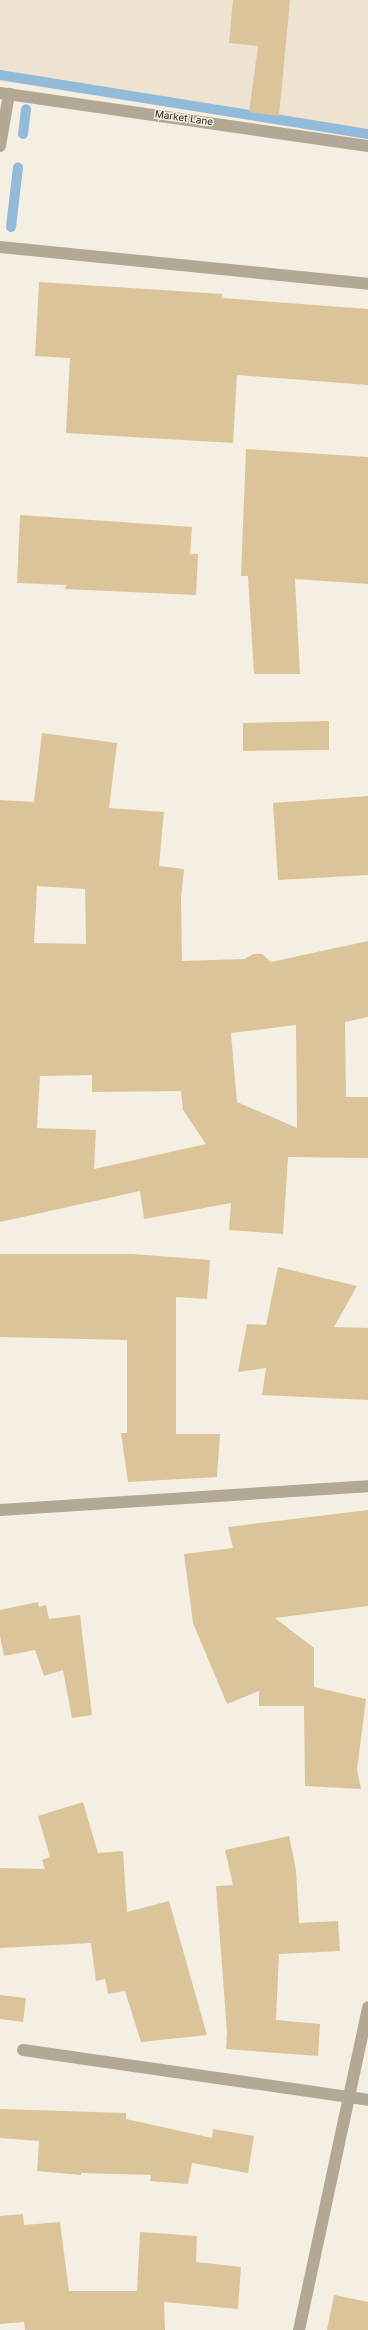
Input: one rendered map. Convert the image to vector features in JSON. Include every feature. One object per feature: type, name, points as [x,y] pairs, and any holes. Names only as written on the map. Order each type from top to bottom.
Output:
[{"type":"street","points":[[0,146],[4,93]]},
{"type":"street","name":"Market Lane","points":[[4,93],[368,146]]},
{"type":"street","points":[[0,247],[368,284]]},
{"type":"street","points":[[0,1510],[368,1486]]},
{"type":"street","points":[[299,2330],[368,2007]]},
{"type":"street","points":[[23,2050],[368,2100]]},
{"type":"shaded area","points":[[0,0],[368,0],[368,138],[0,81]]},
{"type":"building","points":[[233,0],[290,0],[279,116],[249,112],[258,46],[229,43]]},
{"type":"building","points":[[39,282],[222,294],[222,298],[368,309],[368,385],[237,375],[233,443],[66,433],[70,358],[35,356]]},
{"type":"building","points":[[246,449],[368,457],[368,584],[295,579],[300,674],[254,674],[248,576],[241,576]]},
{"type":"building","points":[[20,515],[192,527],[190,554],[198,554],[196,595],[65,589],[66,585],[17,583]]},
{"type":"building","points":[[329,721],[329,750],[243,751],[243,723]]},
{"type":"building","points":[[42,733],[117,743],[109,808],[164,812],[159,866],[184,869],[181,898],[182,961],[245,959],[253,954],[262,954],[271,962],[368,941],[368,1017],[345,1022],[346,1097],[368,1097],[368,1158],[288,1157],[283,1234],[229,1230],[231,1203],[144,1219],[140,1191],[0,1222],[0,800],[34,802]],"holes":[[[37,886],[85,889],[86,944],[34,943]],[[296,1025],[297,1128],[237,1102],[231,1033]],[[92,1075],[92,1092],[181,1091],[183,1110],[206,1144],[94,1169],[96,1130],[37,1128],[40,1076]]]},
{"type":"building","points":[[368,796],[368,875],[278,880],[273,803]]},
{"type":"building","points":[[0,1254],[132,1254],[210,1260],[207,1299],[176,1297],[176,1434],[220,1434],[217,1477],[128,1482],[121,1433],[127,1433],[127,1340],[0,1337]]},
{"type":"building","points":[[278,1267],[357,1286],[334,1327],[368,1328],[368,1400],[262,1395],[266,1368],[238,1372],[247,1324],[266,1325]]},
{"type":"building","points":[[368,1510],[368,1606],[275,1618],[314,1648],[314,1687],[366,1699],[357,1770],[361,1789],[305,1786],[304,1706],[259,1706],[259,1691],[227,1704],[193,1623],[184,1554],[233,1548],[228,1527]]},
{"type":"building","points":[[38,1602],[39,1607],[46,1605],[49,1619],[80,1615],[92,1715],[72,1718],[63,1670],[44,1676],[35,1650],[4,1656],[0,1636],[0,1610]]},
{"type":"building","points":[[83,1802],[98,1853],[123,1851],[127,1912],[169,1901],[207,2035],[141,2042],[125,1991],[108,1994],[105,1979],[96,1981],[91,1943],[0,1948],[0,1868],[45,1869],[42,1860],[50,1857],[38,1816]]},
{"type":"building","points":[[289,1836],[296,1870],[299,1923],[338,1921],[340,1951],[279,1954],[276,2020],[320,2024],[318,2056],[226,2049],[227,2032],[216,1886],[233,1885],[225,1850]]},
{"type":"building","points":[[0,1995],[26,1998],[23,2022],[0,2019]]},
{"type":"building","points":[[0,2109],[126,2113],[126,2119],[212,2138],[213,2129],[254,2136],[248,2173],[192,2163],[188,2184],[150,2181],[151,2175],[81,2173],[81,2175],[37,2171],[39,2141],[0,2138]]},
{"type":"building","points":[[23,2214],[24,2225],[60,2222],[69,2291],[137,2291],[140,2232],[197,2236],[196,2262],[241,2267],[238,2309],[164,2302],[165,2330],[25,2330],[24,2322],[0,2324],[0,2216]]},
{"type":"building","points":[[334,2295],[368,2302],[368,2330],[327,2330]]},
{"type":"waterway","points":[[0,75],[368,134]]},
{"type":"waterway","points":[[23,134],[26,109]]},
{"type":"waterway","points":[[11,227],[18,167]]}]
